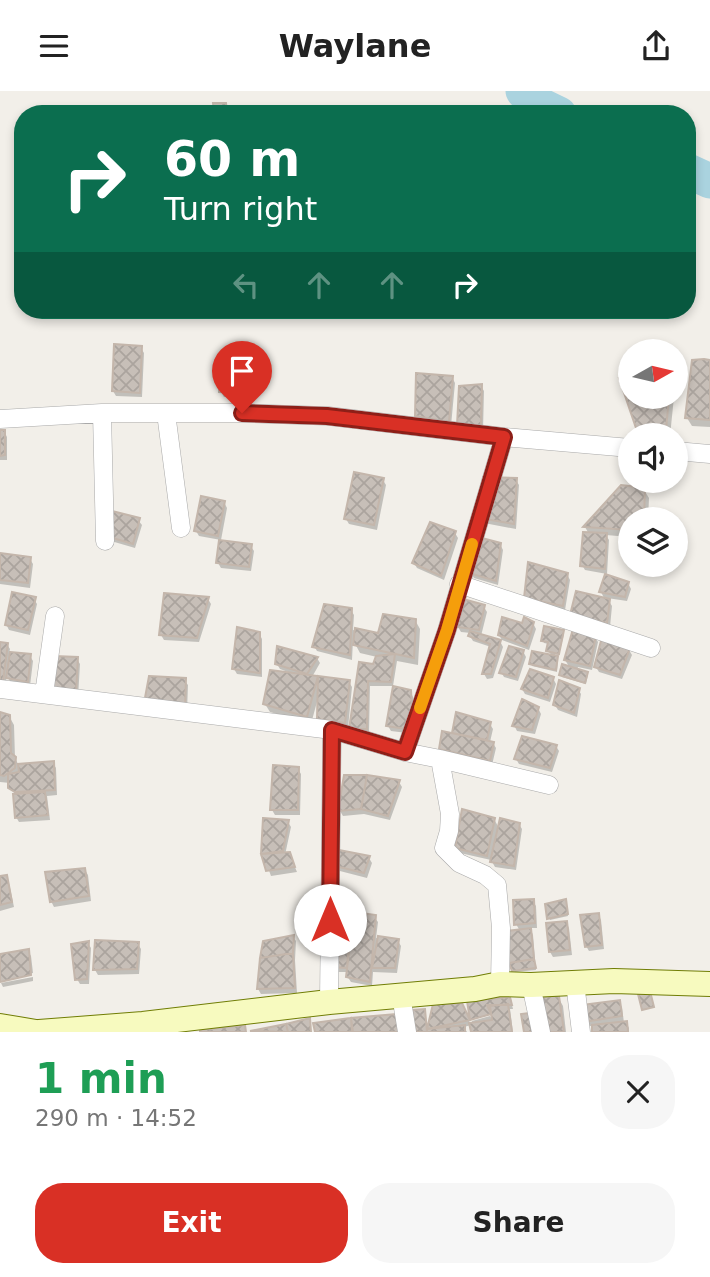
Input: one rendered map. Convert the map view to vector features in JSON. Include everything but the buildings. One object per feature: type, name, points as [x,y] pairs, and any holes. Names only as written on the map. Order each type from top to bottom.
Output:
[{"type":"main road","points":[[0,1026],[37,1032],[143,1024],[330,1002],[475,989],[500,984],[614,981],[710,984]]},
{"type":"street","points":[[102,413],[105,541]]},
{"type":"street","points":[[0,419],[102,413],[327,416],[504,437],[618,447]]},
{"type":"street","points":[[166,413],[181,528]]},
{"type":"street","points":[[405,752],[447,630],[504,437]]},
{"type":"street","points":[[688,452],[710,454]]},
{"type":"street","points":[[459,585],[651,648]]},
{"type":"street","points":[[44,694],[55,616]]},
{"type":"street","points":[[0,689],[332,730],[405,752],[549,785]]},
{"type":"street","points":[[330,1002],[332,730]]},
{"type":"street","points":[[440,759],[450,814],[444,848],[459,863],[485,875],[497,885],[500,984]]},
{"type":"street","points":[[575,983],[581,1032]]},
{"type":"street","points":[[531,985],[541,1032]]},
{"type":"street","points":[[401,995],[407,1032]]},
{"type":"waterway","points":[[523,91],[532,101],[540,105]]},
{"type":"waterway","points":[[696,175],[710,181]]},
{"type":"slow traffic","points":[[420,708],[447,630],[472,544]]},
{"type":"route","points":[[242,413],[327,416],[504,437],[447,630],[405,752],[332,730],[330,920]]}]
